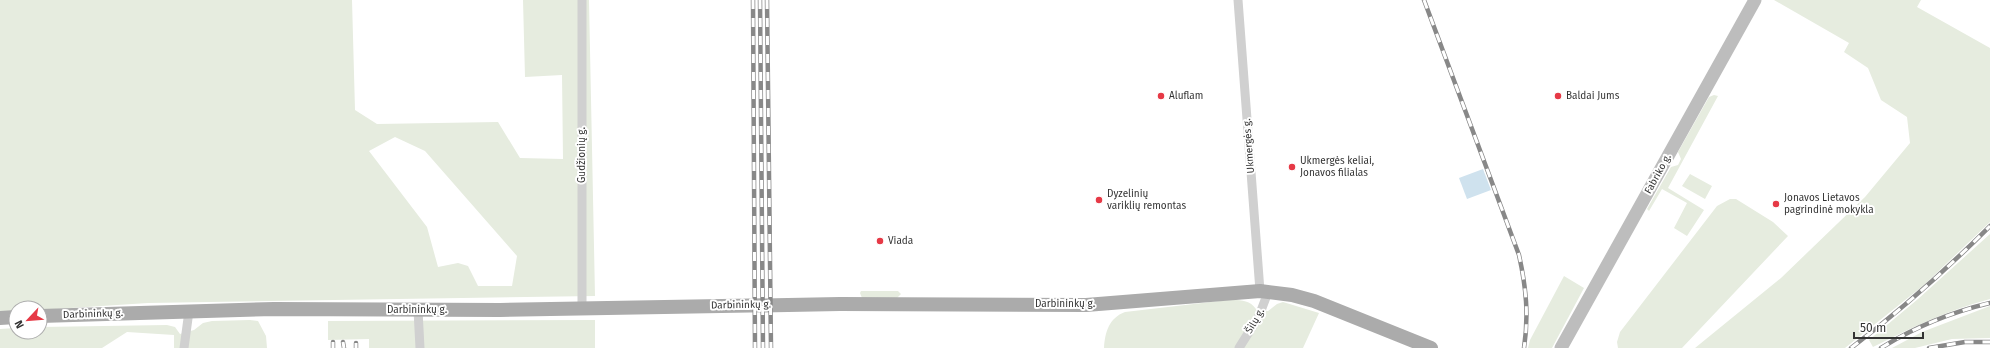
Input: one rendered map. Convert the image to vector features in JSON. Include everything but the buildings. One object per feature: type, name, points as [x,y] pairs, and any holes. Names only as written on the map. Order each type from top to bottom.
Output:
[{"type":"main road","name":"Darbininkų g.","points":[[48,316],[274,309],[582,309],[821,304],[1086,305],[1264,291],[1292,295],[1314,301],[1431,348]]},
{"type":"street","name":"Gudžionių g.","points":[[582,0],[582,309]]},
{"type":"street","name":"Ukmergės g.","points":[[1238,0],[1264,291]]},
{"type":"street","name":"Fabriko g.","points":[[1561,348],[1755,0]]},
{"type":"street","name":"Šilų g.","points":[[1239,348],[1259,316],[1264,291]]},
{"type":"street","points":[[418,310],[420,348]]},
{"type":"street","points":[[184,348],[189,311]]},
{"type":"shaded area","points":[[0,0],[352,0],[355,110],[377,124],[498,122],[520,158],[563,159],[562,75],[525,77],[523,0],[589,0],[595,296],[148,303],[48,309],[48,300],[8,300],[8,312],[0,312]],"holes":[[[395,137],[425,151],[517,256],[512,286],[478,286],[468,266],[458,263],[438,267],[427,227],[369,151]]]},
{"type":"shaded area","points":[[1774,0],[1921,0],[1917,7],[1990,48],[1990,222],[1924,285],[1845,348],[1695,348],[1781,278],[1865,197],[1910,143],[1907,117],[1881,100],[1868,68],[1844,52],[1849,43]]},
{"type":"shaded area","points":[[1714,95],[1718,96],[1668,188],[1704,210],[1687,236],[1674,228],[1687,203],[1662,189],[1649,211],[1647,209],[1671,167],[1678,165],[1681,159],[1678,152],[1709,97]]},
{"type":"shaded area","points":[[1690,174],[1712,186],[1705,199],[1682,186]]},
{"type":"shaded area","points":[[1730,199],[1736,199],[1773,222],[1788,236],[1682,348],[1618,348],[1617,342],[1620,332],[1717,206]]},
{"type":"shaded area","points":[[1990,234],[1990,299],[1974,303],[1945,314],[1873,347],[1869,340],[1918,299]]},
{"type":"shaded area","points":[[1564,276],[1584,288],[1552,348],[1528,348],[1530,340]]},
{"type":"shaded area","points":[[861,291],[898,291],[901,294],[897,298],[862,298],[860,293]]},
{"type":"shaded area","points":[[1228,300],[1244,301],[1250,303],[1256,309],[1268,311],[1277,304],[1283,302],[1319,313],[1303,348],[1104,348],[1105,336],[1109,326],[1115,318],[1125,312]]},
{"type":"shaded area","points":[[1990,306],[1990,338],[1952,339],[1915,348],[1892,348],[1922,332]]},
{"type":"shaded area","points":[[595,320],[595,348],[369,348],[369,339],[328,340],[328,321]]},
{"type":"shaded area","points":[[212,321],[258,321],[266,336],[267,348],[174,348],[174,335],[127,332],[102,348],[0,348],[0,329],[8,328],[8,340],[48,340],[48,327],[167,325],[175,327],[180,334],[194,330],[203,323]]},
{"type":"water","points":[[1483,169],[1491,190],[1467,199],[1459,178]]},
{"type":"railway","points":[[753,0],[755,348]]},
{"type":"railway","points":[[760,0],[763,348]]},
{"type":"railway","points":[[767,0],[771,348]]},
{"type":"railway","points":[[1424,0],[1519,255],[1526,301],[1526,336],[1524,348]]},
{"type":"railway","points":[[1851,348],[1922,290],[1990,226]]},
{"type":"railway","points":[[1881,348],[1907,333],[1934,321],[1990,303]]},
{"type":"railway","points":[[333,342],[333,348]]},
{"type":"railway","points":[[343,342],[344,348]]},
{"type":"railway","points":[[1929,348],[1965,342],[1990,342]]},
{"type":"railway","points":[[356,343],[356,348]]},
{"type":"place","name":"Aluflam","points":[[1161,96]]},
{"type":"place","name":"Baldai Jums","points":[[1558,96]]},
{"type":"place","name":"Ukmergės keliai, Jonavos filialas","points":[[1292,167]]},
{"type":"place","name":"Dyzelinių variklių remontas","points":[[1099,200]]},
{"type":"place","name":"Jonavos Lietavos pagrindinė mokykla","points":[[1776,204]]},
{"type":"place","name":"Viada","points":[[880,241]]}]
